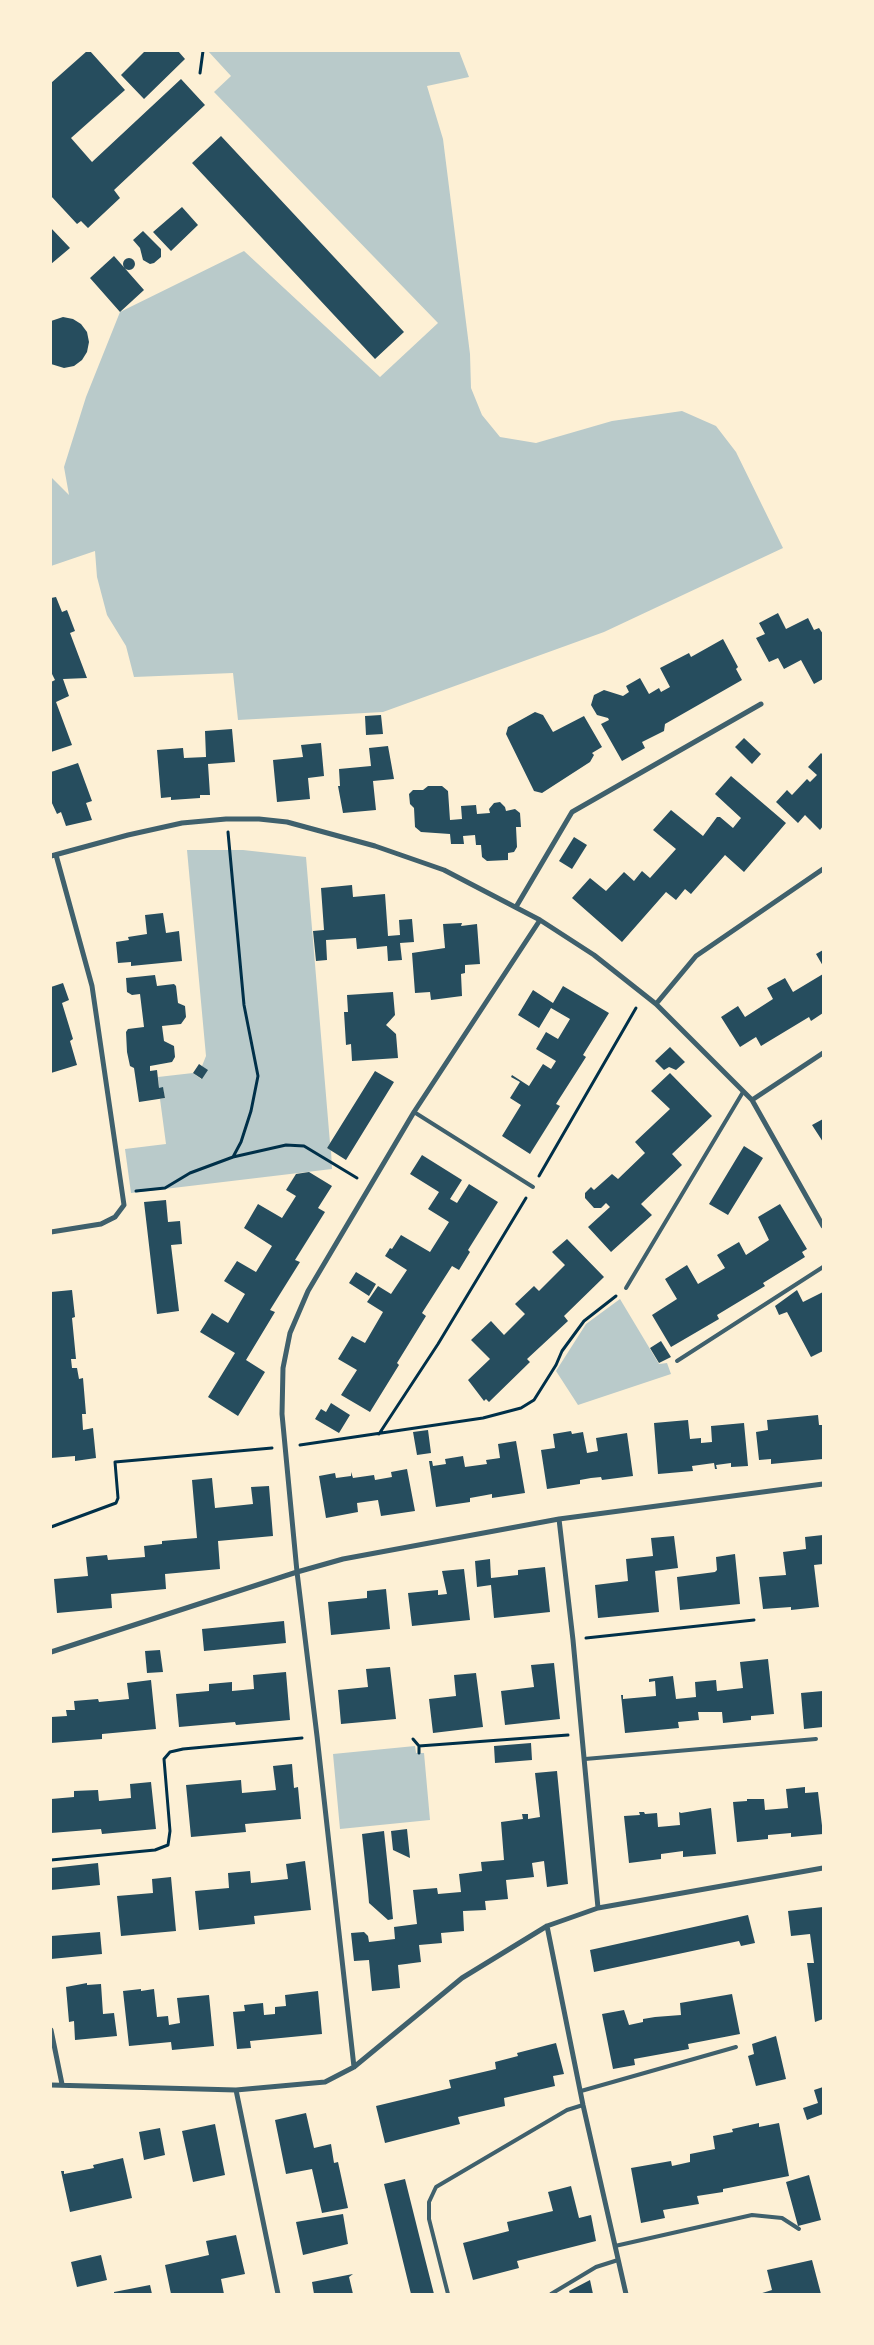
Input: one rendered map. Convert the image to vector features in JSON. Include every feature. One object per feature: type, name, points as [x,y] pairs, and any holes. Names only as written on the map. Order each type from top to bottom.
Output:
[{"type":"street","points":[[516,907],[572,812],[761,704]]},
{"type":"street","points":[[51,1232],[101,1224],[115,1218],[124,1205],[92,986],[54,855],[118,837],[182,823],[226,819],[287,822],[375,846],[444,870],[540,920],[594,955],[656,1004],[752,1100],[823,1226]]},
{"type":"street","points":[[656,1004],[696,956],[823,869]]},
{"type":"street","points":[[354,2067],[284,1447],[282,1414],[284,1368],[290,1333],[308,1291],[414,1112],[540,920]]},
{"type":"street","points":[[752,1100],[823,1053]]},
{"type":"street","points":[[51,1652],[297,1572],[343,1559],[559,1519],[823,1484]]},
{"type":"street","points":[[559,1519],[585,1759],[598,1908]]},
{"type":"street","points":[[51,2085],[236,2090],[326,2082],[354,2067],[462,1978],[548,1926],[598,1908],[823,1868]]},
{"type":"street","points":[[548,1926],[582,2091],[583,2105],[626,2294]]},
{"type":"street","points":[[51,2030],[62,2084]]},
{"type":"street","points":[[236,2090],[278,2294]]},
{"type":"lane","points":[[626,1288],[743,1092]]},
{"type":"lane","points":[[414,1112],[533,1187]]},
{"type":"lane","points":[[677,1361],[823,1267]]},
{"type":"lane","points":[[585,1759],[816,1739]]},
{"type":"lane","points":[[582,2091],[736,2048]]},
{"type":"lane","points":[[448,2294],[429,2219],[429,2202],[436,2187],[567,2110],[583,2105]]},
{"type":"lane","points":[[614,2246],[752,2215],[782,2218],[799,2229]]},
{"type":"lane","points":[[551,2294],[596,2268],[618,2260]]},
{"type":"path","points":[[200,73],[203,51]]},
{"type":"path","points":[[226,819],[244,1005],[258,1076],[251,1111],[241,1142],[233,1157]]},
{"type":"path","points":[[379,1434],[438,1344],[533,1187],[644,995]]},
{"type":"path","points":[[123,1191],[165,1188],[190,1173],[233,1157],[286,1145],[304,1146],[370,1186]]},
{"type":"path","points":[[51,1527],[116,1503],[118,1498],[115,1462],[284,1447],[505,1414],[534,1400],[556,1365],[562,1351],[584,1321],[626,1288]]},
{"type":"path","points":[[573,1640],[754,1620]]},
{"type":"path","points":[[419,1746],[582,1733]]},
{"type":"path","points":[[51,1860],[155,1850],[168,1845],[170,1831],[164,1759],[170,1752],[183,1749],[317,1736]]},
{"type":"path","points":[[413,1739],[419,1746],[420,1753]]},
{"type":"shaded area","points":[[208,51],[459,51],[469,77],[427,86],[443,139],[470,354],[471,388],[482,415],[500,437],[536,443],[612,421],[682,411],[716,426],[736,452],[783,548],[604,632],[383,712],[238,720],[233,673],[134,677],[126,646],[107,615],[97,577],[95,551],[51,566],[51,477],[69,495],[64,467],[86,397],[120,312],[244,251],[380,377],[438,323],[214,92],[231,76]]},
{"type":"shaded area","points":[[187,850],[243,850],[306,857],[330,1143],[327,1148],[331,1150],[332,1169],[131,1193],[125,1149],[166,1144],[160,1099],[165,1098],[163,1088],[159,1088],[158,1077],[193,1073],[201,1079],[207,1071],[202,1066],[206,1056]]},
{"type":"shaded area","points":[[620,1299],[659,1364],[667,1363],[671,1374],[578,1405],[556,1371],[586,1324]]},
{"type":"shaded area","points":[[415,1746],[416,1753],[424,1753],[430,1820],[340,1829],[333,1754]]},
{"type":"building","points":[[87,51],[90,51],[125,90],[71,138],[92,162],[181,79],[205,105],[114,190],[120,198],[88,228],[81,221],[77,224],[51,196],[51,83]]},
{"type":"building","points":[[145,51],[178,51],[185,59],[144,99],[121,75]]},
{"type":"building","points":[[221,136],[404,332],[375,359],[192,163]]},
{"type":"building","points":[[182,207],[198,225],[171,251],[153,232]]},
{"type":"building","points":[[51,228],[70,248],[51,264]]},
{"type":"building","points":[[143,231],[161,249],[161,257],[154,263],[150,264],[143,260],[140,248],[133,240]]},
{"type":"building","points":[[114,256],[144,290],[120,312],[90,278]]},
{"type":"building","points":[[129,258],[135,264],[129,270],[123,264]]},
{"type":"building","points":[[63,317],[73,319],[81,324],[87,332],[89,342],[87,352],[82,360],[74,366],[64,368],[51,364],[51,321]]},
{"type":"building","points":[[56,597],[62,612],[67,610],[75,631],[70,633],[87,678],[63,679],[69,696],[56,702],[72,745],[51,752],[51,682],[55,680],[51,672],[51,598]]},
{"type":"building","points":[[778,613],[786,629],[808,618],[814,630],[819,628],[823,634],[823,679],[814,684],[801,660],[784,669],[778,658],[769,662],[756,638],[765,634],[759,623]]},
{"type":"building","points":[[723,639],[738,667],[736,669],[742,680],[665,724],[664,731],[642,742],[645,748],[622,761],[601,724],[609,720],[608,718],[597,715],[591,705],[594,695],[604,690],[623,696],[629,692],[626,686],[640,678],[649,694],[659,688],[661,692],[670,687],[660,668],[689,653],[691,657]]},
{"type":"building","points":[[535,712],[543,715],[553,732],[584,716],[602,747],[592,753],[594,755],[590,762],[542,793],[534,791],[506,734],[508,727]]},
{"type":"building","points":[[381,715],[383,734],[366,735],[365,716]]},
{"type":"building","points":[[232,729],[235,762],[208,764],[210,795],[200,795],[200,798],[171,800],[171,797],[161,798],[157,750],[183,748],[184,758],[206,757],[205,731]]},
{"type":"building","points":[[744,738],[761,754],[752,764],[735,747]]},
{"type":"building","points":[[321,743],[324,776],[308,778],[310,799],[277,802],[273,760],[303,757],[301,745]]},
{"type":"building","points":[[388,746],[394,779],[373,781],[376,810],[343,813],[338,786],[340,786],[339,769],[371,766],[369,748]]},
{"type":"building","points":[[821,753],[823,755],[823,826],[820,830],[805,815],[798,823],[776,802],[787,790],[792,795],[807,779],[810,782],[817,775],[808,767]]},
{"type":"building","points":[[78,763],[92,801],[86,803],[92,820],[66,826],[61,812],[57,814],[51,801],[51,772]]},
{"type":"building","points":[[731,776],[786,823],[744,872],[725,855],[691,894],[685,889],[676,900],[666,892],[622,942],[572,898],[590,878],[606,891],[624,872],[634,881],[642,871],[650,878],[676,849],[653,830],[671,810],[703,836],[717,817],[720,817],[733,828],[741,818],[715,794]]},
{"type":"building","points":[[428,786],[442,786],[448,791],[450,820],[462,819],[461,806],[476,805],[477,814],[490,813],[489,809],[494,803],[500,802],[506,811],[515,809],[520,813],[521,827],[516,827],[517,847],[514,852],[508,853],[508,860],[487,861],[482,857],[481,845],[476,845],[475,835],[463,836],[464,844],[451,844],[450,834],[421,832],[415,827],[414,808],[410,804],[409,794],[413,790],[423,790]]},
{"type":"building","points":[[574,837],[587,845],[572,869],[559,861]]},
{"type":"building","points":[[352,885],[353,897],[385,894],[388,936],[400,935],[399,920],[412,919],[414,942],[400,943],[402,960],[388,961],[387,946],[357,949],[356,938],[326,940],[327,960],[316,961],[313,931],[324,930],[321,888]]},
{"type":"building","points":[[163,913],[166,933],[179,931],[182,961],[131,966],[131,962],[118,963],[116,942],[129,940],[128,937],[147,934],[145,915]]},
{"type":"building","points":[[462,923],[461,926],[477,924],[480,964],[465,965],[465,973],[461,974],[462,996],[431,1000],[430,992],[415,993],[412,953],[445,948],[443,924]]},
{"type":"building","points":[[823,950],[823,966],[816,954]]},
{"type":"building","points":[[823,974],[823,1013],[811,1021],[809,1017],[761,1046],[756,1037],[740,1047],[721,1017],[738,1006],[745,1017],[773,999],[767,988],[785,978],[793,992]]},
{"type":"building","points":[[155,975],[157,986],[174,984],[176,986],[178,1003],[185,1006],[186,1017],[181,1024],[162,1026],[164,1041],[174,1046],[175,1057],[172,1062],[150,1066],[150,1071],[157,1070],[159,1088],[163,1087],[165,1098],[139,1102],[134,1068],[130,1066],[127,1052],[126,1032],[128,1029],[144,1027],[140,994],[132,995],[127,992],[126,978]]},
{"type":"building","points":[[63,983],[69,1000],[62,1003],[73,1039],[70,1041],[77,1065],[51,1073],[51,987]]},
{"type":"building","points":[[563,986],[609,1013],[583,1055],[586,1057],[556,1104],[560,1106],[530,1154],[502,1136],[521,1105],[510,1098],[520,1082],[511,1077],[512,1075],[529,1086],[543,1064],[551,1069],[556,1061],[536,1049],[546,1032],[558,1039],[570,1019],[551,1008],[539,1028],[518,1015],[533,990],[553,1003]]},
{"type":"building","points":[[393,992],[395,1015],[386,1025],[396,1034],[398,1058],[352,1061],[351,1044],[346,1045],[344,1012],[348,1012],[347,995]]},
{"type":"building","points":[[670,1047],[685,1062],[676,1070],[669,1067],[664,1070],[655,1061]]},
{"type":"building","points":[[199,1064],[208,1070],[202,1079],[193,1073]]},
{"type":"building","points":[[375,1071],[394,1082],[346,1160],[327,1148]]},
{"type":"building","points":[[670,1073],[712,1116],[672,1154],[682,1165],[641,1204],[652,1215],[611,1252],[588,1227],[610,1207],[606,1203],[601,1208],[594,1208],[585,1198],[585,1193],[591,1187],[594,1190],[612,1174],[618,1179],[645,1153],[635,1142],[670,1109],[651,1091]]},
{"type":"building","points":[[823,1119],[823,1142],[812,1125]]},
{"type":"building","points":[[744,1146],[763,1158],[728,1215],[709,1204]]},
{"type":"building","points":[[422,1155],[462,1180],[450,1199],[457,1203],[469,1184],[498,1202],[468,1250],[470,1252],[459,1270],[452,1266],[422,1313],[426,1316],[370,1412],[341,1395],[357,1370],[338,1359],[352,1336],[365,1343],[383,1312],[367,1302],[378,1286],[391,1294],[407,1270],[385,1256],[390,1248],[392,1249],[401,1235],[430,1252],[449,1222],[428,1209],[439,1192],[410,1174]]},
{"type":"building","points":[[309,1172],[332,1186],[318,1208],[325,1212],[295,1260],[300,1262],[270,1310],[275,1312],[246,1360],[265,1372],[238,1416],[208,1397],[235,1353],[200,1332],[212,1313],[228,1323],[245,1294],[224,1281],[237,1261],[256,1272],[272,1246],[244,1228],[258,1204],[282,1218],[296,1196],[286,1190],[296,1174]]},
{"type":"building","points":[[166,1200],[168,1222],[180,1221],[182,1244],[171,1245],[179,1311],[157,1314],[144,1202]]},
{"type":"building","points":[[780,1204],[807,1249],[802,1252],[805,1257],[763,1283],[765,1286],[717,1315],[719,1319],[671,1347],[652,1315],[677,1299],[665,1279],[687,1265],[698,1284],[725,1268],[717,1255],[739,1242],[746,1255],[769,1240],[758,1217]]},
{"type":"building","points":[[567,1239],[604,1277],[564,1316],[568,1321],[527,1359],[530,1362],[489,1402],[486,1399],[484,1401],[468,1380],[490,1359],[471,1340],[491,1321],[504,1335],[525,1314],[515,1304],[534,1286],[539,1291],[565,1265],[552,1252]]},
{"type":"building","points":[[356,1272],[376,1284],[369,1296],[349,1283]]},
{"type":"building","points":[[72,1290],[75,1317],[72,1318],[76,1359],[71,1359],[72,1368],[77,1368],[79,1379],[83,1378],[86,1414],[82,1414],[83,1430],[93,1428],[96,1458],[75,1461],[75,1456],[51,1458],[51,1292]]},
{"type":"building","points":[[797,1290],[803,1302],[823,1292],[823,1351],[811,1357],[787,1312],[779,1315],[775,1306]]},
{"type":"building","points":[[661,1341],[671,1357],[659,1363],[650,1348]]},
{"type":"building","points":[[331,1403],[350,1415],[339,1433],[315,1419],[321,1409],[326,1412]]},
{"type":"building","points":[[818,1415],[819,1425],[823,1425],[823,1459],[771,1464],[771,1459],[759,1460],[756,1432],[768,1430],[767,1420]]},
{"type":"building","points":[[688,1420],[690,1439],[701,1438],[701,1443],[712,1442],[711,1426],[744,1423],[748,1466],[731,1467],[731,1463],[716,1465],[717,1469],[715,1469],[714,1463],[692,1466],[693,1471],[658,1474],[654,1423]]},
{"type":"building","points":[[428,1430],[431,1453],[417,1455],[413,1432]]},
{"type":"building","points":[[571,1431],[572,1434],[583,1432],[587,1453],[598,1451],[596,1438],[627,1433],[633,1476],[602,1480],[601,1477],[591,1478],[580,1480],[580,1484],[547,1489],[541,1450],[555,1448],[553,1434]]},
{"type":"building","points":[[516,1441],[525,1493],[492,1498],[492,1494],[470,1498],[470,1502],[436,1507],[429,1461],[432,1461],[433,1466],[446,1464],[445,1459],[463,1456],[465,1467],[487,1464],[486,1460],[500,1458],[498,1444]]},
{"type":"building","points":[[407,1469],[415,1511],[381,1516],[378,1500],[357,1503],[358,1512],[326,1518],[319,1476],[335,1473],[336,1478],[351,1476],[351,1472],[353,1478],[374,1475],[375,1480],[392,1477],[391,1472]]},
{"type":"building","points":[[212,1478],[215,1508],[253,1504],[251,1487],[269,1486],[273,1536],[218,1541],[220,1569],[165,1574],[166,1589],[111,1594],[112,1608],[57,1613],[54,1579],[88,1576],[86,1557],[107,1555],[108,1560],[145,1557],[144,1546],[162,1544],[162,1541],[197,1538],[192,1480]]},
{"type":"building","points":[[823,1535],[823,1564],[814,1565],[819,1607],[791,1610],[791,1607],[763,1609],[759,1577],[786,1575],[783,1552],[806,1549],[805,1537]]},
{"type":"building","points":[[674,1536],[678,1568],[655,1571],[659,1612],[598,1618],[595,1585],[628,1581],[626,1559],[653,1556],[651,1538]]},
{"type":"building","points":[[735,1554],[740,1604],[680,1610],[677,1577],[715,1572],[717,1570],[716,1557]]},
{"type":"building","points":[[490,1559],[491,1578],[518,1575],[518,1570],[545,1567],[550,1612],[494,1618],[491,1585],[477,1587],[475,1561]]},
{"type":"building","points":[[464,1569],[470,1620],[412,1626],[408,1593],[438,1590],[438,1595],[447,1594],[442,1571]]},
{"type":"building","points":[[386,1589],[390,1629],[331,1635],[328,1602],[367,1598],[367,1591]]},
{"type":"building","points":[[284,1621],[286,1643],[204,1651],[202,1629]]},
{"type":"building","points":[[160,1650],[163,1672],[147,1673],[145,1651]]},
{"type":"building","points":[[768,1659],[774,1714],[751,1716],[751,1720],[723,1723],[722,1712],[698,1712],[699,1720],[678,1722],[679,1728],[625,1733],[621,1695],[623,1695],[623,1699],[656,1696],[655,1681],[649,1682],[649,1679],[673,1676],[676,1699],[696,1697],[695,1682],[716,1680],[717,1691],[743,1688],[740,1662]]},
{"type":"building","points":[[554,1663],[560,1719],[505,1725],[501,1691],[534,1687],[531,1665]]},
{"type":"building","points":[[390,1667],[396,1719],[341,1724],[338,1690],[368,1687],[366,1669]]},
{"type":"building","points":[[286,1672],[290,1720],[236,1725],[235,1722],[179,1727],[176,1694],[209,1691],[209,1684],[232,1682],[232,1691],[254,1689],[253,1675]]},
{"type":"building","points":[[476,1673],[483,1727],[433,1733],[429,1699],[456,1696],[454,1675]]},
{"type":"building","points":[[151,1680],[156,1729],[102,1734],[102,1739],[51,1743],[51,1717],[67,1716],[66,1710],[75,1710],[74,1701],[98,1699],[99,1702],[129,1699],[127,1683]]},
{"type":"building","points":[[823,1691],[823,1727],[804,1729],[801,1693]]},
{"type":"building","points":[[531,1743],[532,1760],[495,1763],[494,1746]]},
{"type":"building","points":[[292,1764],[294,1788],[298,1787],[301,1819],[245,1824],[246,1832],[191,1837],[186,1785],[241,1780],[242,1793],[276,1790],[273,1766]]},
{"type":"building","points":[[557,1771],[568,1884],[547,1887],[544,1861],[532,1863],[534,1877],[506,1880],[508,1899],[485,1901],[486,1910],[463,1911],[464,1931],[441,1933],[442,1943],[419,1945],[421,1962],[398,1965],[400,1988],[372,1991],[369,1960],[354,1961],[351,1933],[364,1932],[368,1936],[369,1942],[395,1939],[394,1927],[417,1924],[413,1890],[437,1888],[438,1894],[461,1892],[459,1874],[482,1871],[481,1862],[504,1860],[501,1822],[523,1819],[522,1814],[528,1814],[528,1819],[540,1817],[535,1773]]},
{"type":"building","points":[[151,1782],[156,1829],[102,1834],[101,1829],[51,1833],[51,1799],[74,1797],[74,1791],[98,1790],[99,1801],[131,1798],[130,1784]]},
{"type":"building","points":[[805,1787],[805,1793],[818,1792],[823,1834],[791,1837],[791,1833],[768,1835],[768,1839],[737,1842],[733,1802],[747,1801],[747,1799],[764,1799],[765,1810],[788,1808],[786,1789]]},
{"type":"building","points":[[711,1808],[716,1854],[683,1857],[683,1851],[661,1854],[661,1859],[629,1863],[624,1816],[640,1815],[639,1812],[644,1812],[645,1814],[657,1813],[658,1827],[680,1825],[679,1812]]},
{"type":"building","points":[[407,1829],[410,1858],[393,1850],[391,1831]]},
{"type":"building","points":[[384,1831],[393,1919],[388,1920],[369,1903],[362,1834]]},
{"type":"building","points":[[305,1861],[311,1910],[254,1916],[255,1924],[199,1930],[195,1891],[229,1888],[228,1873],[250,1871],[251,1883],[288,1879],[286,1864]]},
{"type":"building","points":[[98,1863],[100,1885],[51,1890],[51,1868]]},
{"type":"building","points":[[171,1877],[176,1931],[121,1936],[117,1896],[153,1893],[152,1879]]},
{"type":"building","points":[[823,1907],[823,2019],[815,2022],[807,1963],[814,1963],[810,1934],[791,1936],[788,1911]]},
{"type":"building","points":[[748,1915],[755,1943],[741,1946],[739,1941],[594,1972],[590,1950]]},
{"type":"building","points":[[100,1932],[102,1954],[51,1959],[51,1936]]},
{"type":"building","points":[[87,1983],[87,1985],[101,1984],[103,2014],[114,2013],[117,2036],[75,2040],[74,2021],[69,2022],[66,1987]]},
{"type":"building","points":[[141,1989],[141,1991],[154,1989],[157,2017],[168,2016],[169,2025],[180,2023],[177,1998],[209,1995],[214,2046],[172,2050],[171,2042],[129,2046],[123,1991]]},
{"type":"building","points":[[318,1991],[322,2034],[250,2041],[251,2048],[237,2049],[233,2012],[245,2011],[244,2005],[263,2003],[264,2015],[275,2014],[275,2007],[286,2006],[285,1995]]},
{"type":"building","points":[[732,1994],[740,2034],[688,2044],[689,2049],[634,2059],[635,2065],[613,2069],[602,2014],[624,2010],[629,2025],[643,2022],[643,2019],[681,2015],[680,2003]]},
{"type":"building","points":[[776,2036],[786,2079],[756,2086],[748,2056],[754,2054],[752,2044]]},
{"type":"building","points":[[556,2043],[564,2074],[553,2076],[555,2086],[504,2098],[505,2106],[458,2117],[460,2124],[385,2143],[376,2106],[451,2088],[449,2080],[496,2069],[495,2062],[518,2056],[517,2053]]},
{"type":"building","points":[[823,2087],[823,2114],[807,2120],[803,2108],[818,2103],[814,2090]]},
{"type":"building","points":[[306,2113],[314,2148],[331,2144],[334,2163],[338,2162],[348,2208],[322,2213],[312,2169],[286,2174],[275,2120]]},
{"type":"building","points":[[759,2123],[759,2127],[779,2123],[789,2176],[723,2189],[723,2192],[697,2196],[699,2204],[663,2210],[665,2218],[641,2223],[631,2168],[671,2161],[672,2166],[690,2162],[690,2154],[715,2149],[713,2136],[733,2132],[732,2129]]},
{"type":"building","points":[[215,2124],[225,2175],[193,2182],[182,2131]]},
{"type":"building","points":[[160,2128],[165,2155],[144,2160],[139,2132]]},
{"type":"building","points":[[123,2158],[132,2198],[70,2212],[61,2171],[64,2171],[64,2174],[94,2168],[93,2165]]},
{"type":"building","points":[[809,2175],[821,2220],[798,2226],[786,2182]]},
{"type":"building","points":[[405,2179],[434,2294],[411,2294],[384,2184]]},
{"type":"building","points":[[571,2186],[579,2218],[591,2215],[596,2241],[517,2261],[519,2268],[473,2280],[463,2243],[509,2231],[507,2222],[553,2211],[548,2192]]},
{"type":"building","points":[[343,2214],[348,2244],[303,2255],[296,2222]]},
{"type":"building","points":[[236,2235],[245,2274],[221,2279],[224,2294],[171,2294],[165,2265],[209,2255],[206,2241]]},
{"type":"building","points":[[101,2255],[107,2280],[77,2287],[71,2262]]},
{"type":"building","points":[[812,2260],[821,2294],[759,2294],[772,2290],[767,2270]]},
{"type":"building","points":[[353,2274],[349,2277],[353,2294],[314,2294],[312,2282]]},
{"type":"building","points":[[590,2280],[593,2294],[570,2294],[569,2291]]},
{"type":"building","points":[[150,2285],[152,2294],[114,2294],[114,2292]]}]
